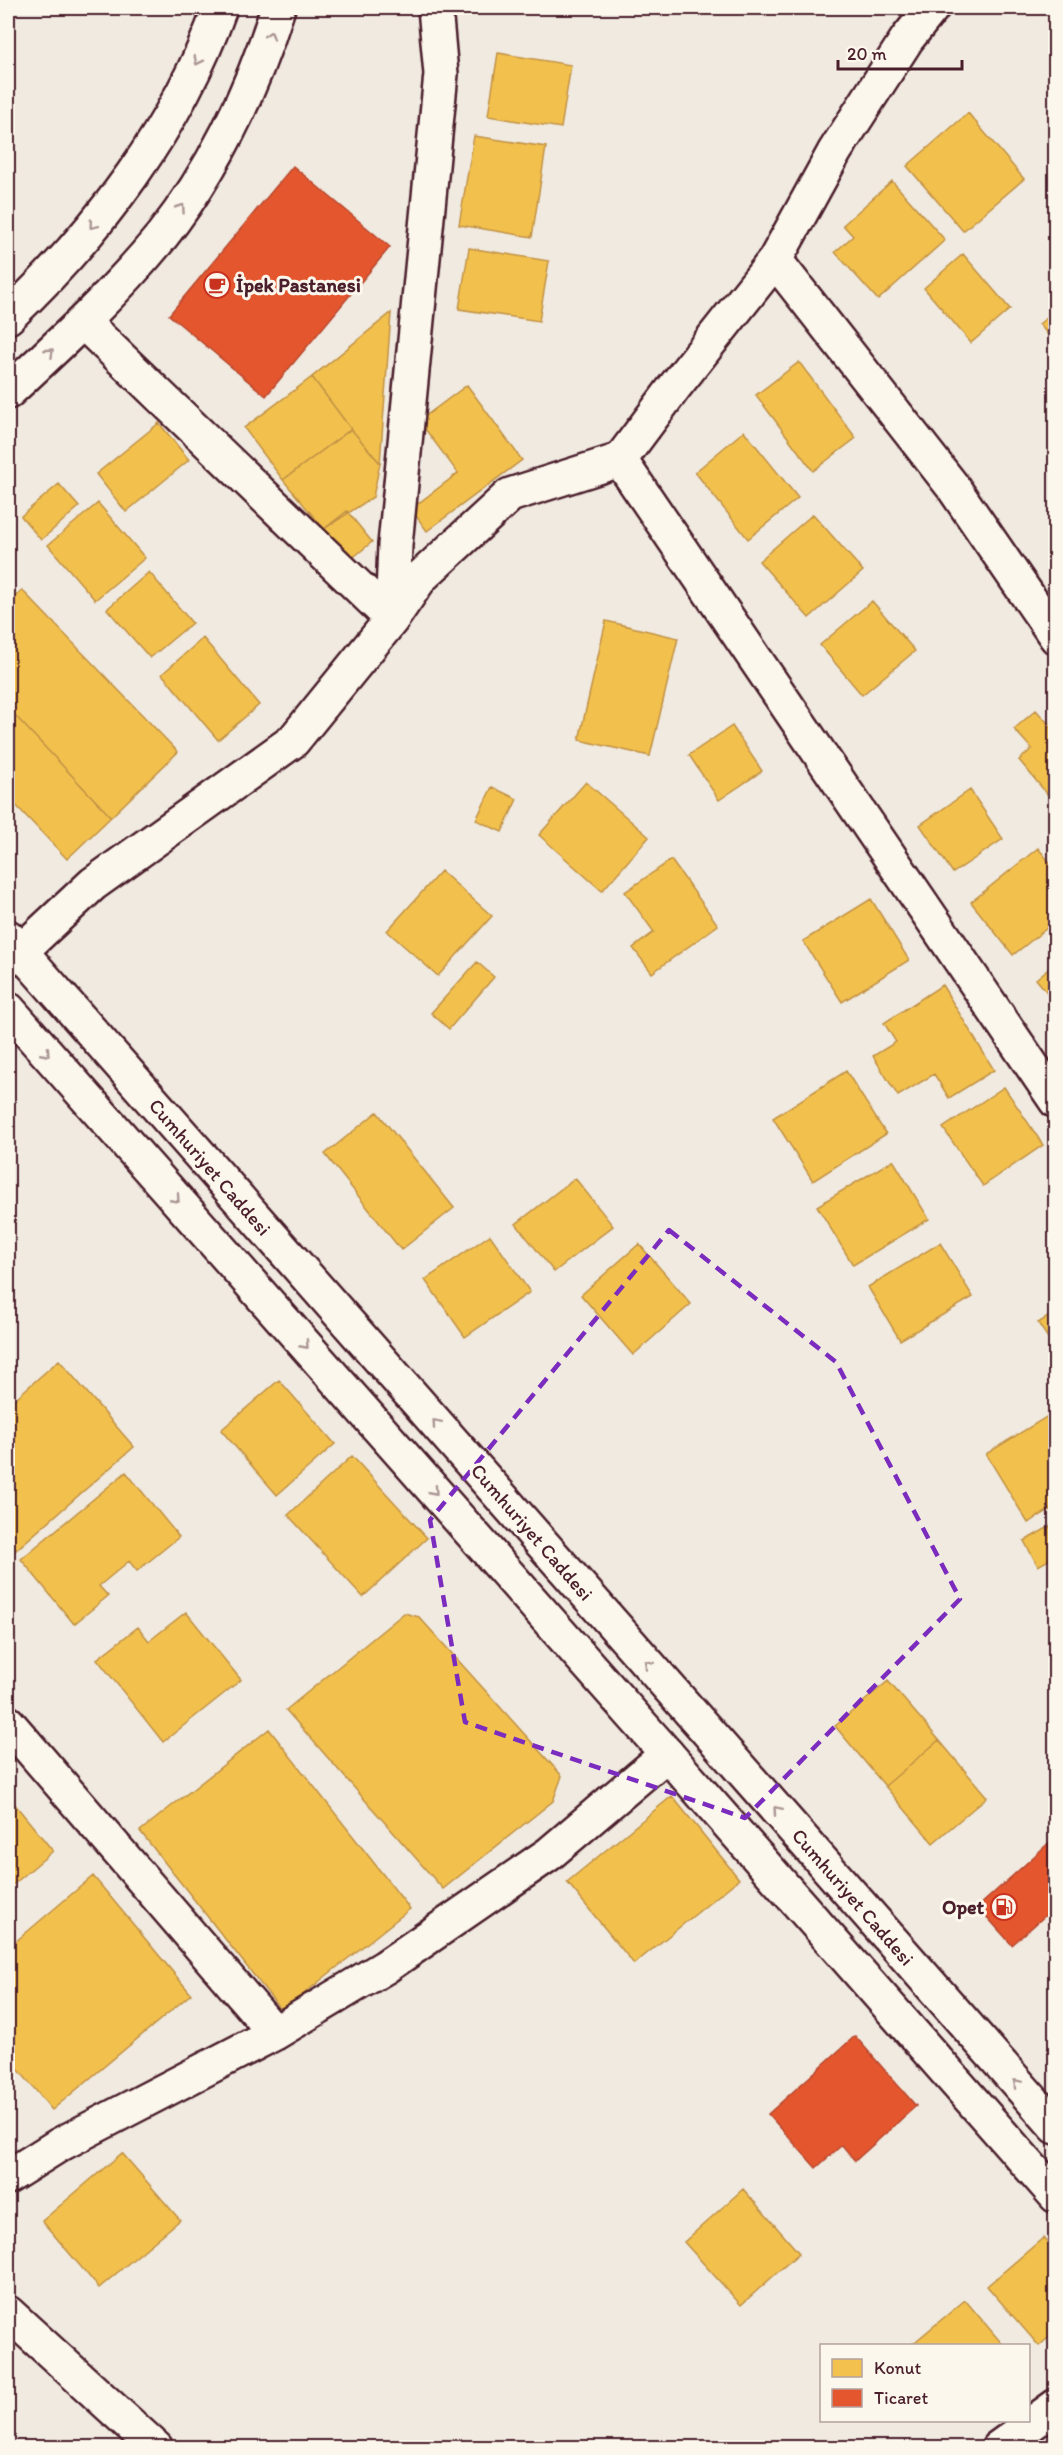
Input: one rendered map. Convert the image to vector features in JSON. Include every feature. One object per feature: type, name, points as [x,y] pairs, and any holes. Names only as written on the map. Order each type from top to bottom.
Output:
[{"type":"street","points":[[8,317],[46,281],[126,185],[172,112],[208,42],[220,8]]},
{"type":"street","points":[[8,392],[83,322],[161,237],[201,179],[236,117],[264,51],[278,8]]},
{"type":"street","points":[[392,619],[395,545],[441,74],[435,8]]},
{"type":"street","points":[[14,944],[93,884],[292,741],[392,619],[421,577],[510,495],[620,460],[775,260],[835,151],[907,39],[932,8]]},
{"type":"street","points":[[775,260],[954,487],[1056,637]]},
{"type":"street","points":[[83,322],[392,619]]},
{"type":"street","points":[[620,460],[1056,1101]]},
{"type":"street","name":"Cumhuriyet Caddesi","points":[[14,944],[1056,2127]]},
{"type":"street","points":[[8,1010],[668,1754],[1056,2196]]},
{"type":"street","points":[[8,1723],[275,2033]]},
{"type":"street","points":[[8,2177],[59,2145],[275,2033],[385,1967],[549,1854],[668,1754]]},
{"type":"street","points":[[8,2313],[156,2448]]},
{"type":"street","points":[[998,2448],[1056,2406]]},
{"type":"highlighted area","points":[[669,1230],[836,1362],[960,1599],[745,1818],[465,1722],[430,1520]]},
{"type":"building: Konut","points":[[498,53],[571,65],[561,128],[488,116]]},
{"type":"building: Konut","points":[[968,113],[1024,179],[963,231],[907,166]]},
{"type":"building: Konut","points":[[474,136],[546,147],[532,237],[459,225]]},
{"type":"building: Konut","points":[[892,181],[945,240],[878,300],[835,252],[853,236],[843,225]]},
{"type":"building: Konut","points":[[469,248],[549,261],[539,321],[459,309]]},
{"type":"building: Konut","points":[[963,254],[1010,309],[971,343],[924,288]]},
{"type":"building: Konut","points":[[1056,310],[1056,344],[1039,324]]},
{"type":"building: Konut","points":[[391,313],[380,463],[312,377]]},
{"type":"building: Konut","points":[[799,362],[856,438],[813,471],[756,395]]},
{"type":"building: Konut","points":[[312,377],[351,429],[283,480],[244,428]]},
{"type":"building: Konut","points":[[467,385],[522,460],[427,531],[411,509],[458,473],[419,421]]},
{"type":"building: Konut","points":[[159,423],[189,460],[126,512],[96,474]]},
{"type":"building: Konut","points":[[351,429],[380,463],[373,497],[324,529],[283,480]]},
{"type":"building: Konut","points":[[744,431],[798,498],[748,539],[695,472]]},
{"type":"building: Konut","points":[[59,484],[79,507],[41,540],[21,516]]},
{"type":"building: Konut","points":[[98,503],[145,558],[95,600],[48,545]]},
{"type":"building: Konut","points":[[347,511],[372,542],[350,560],[324,529]]},
{"type":"building: Konut","points":[[813,514],[863,571],[809,618],[759,561]]},
{"type":"building: Konut","points":[[149,572],[192,623],[150,658],[107,609]]},
{"type":"building: Konut","points":[[22,590],[178,752],[111,817],[8,708],[8,603]]},
{"type":"building: Konut","points":[[872,601],[915,651],[862,695],[820,645]]},
{"type":"building: Konut","points":[[606,621],[678,638],[650,756],[579,740]]},
{"type":"building: Konut","points":[[203,638],[259,705],[218,740],[162,674]]},
{"type":"building: Konut","points":[[8,708],[111,817],[67,859],[8,797]]},
{"type":"building: Konut","points":[[1036,710],[1056,732],[1056,789],[1048,795],[1019,760],[1032,749],[1014,729]]},
{"type":"building: Konut","points":[[732,726],[762,771],[719,800],[689,755]]},
{"type":"building: Konut","points":[[586,782],[649,837],[602,891],[539,835]]},
{"type":"building: Konut","points":[[492,787],[517,799],[502,832],[476,820]]},
{"type":"building: Konut","points":[[970,790],[1003,839],[953,873],[920,825]]},
{"type":"building: Konut","points":[[1038,848],[1056,870],[1056,921],[1013,955],[971,902]]},
{"type":"building: Konut","points":[[671,860],[718,925],[652,973],[633,948],[654,932],[625,892]]},
{"type":"building: Konut","points":[[441,871],[492,916],[438,976],[387,931]]},
{"type":"building: Konut","points":[[871,899],[909,960],[842,1002],[803,941]]},
{"type":"building: Konut","points":[[477,962],[494,977],[449,1029],[431,1013]]},
{"type":"building: Konut","points":[[1056,962],[1056,1003],[1036,979]]},
{"type":"building: Konut","points":[[942,985],[994,1070],[949,1098],[934,1074],[898,1096],[873,1056],[896,1042],[884,1023]]},
{"type":"building: Konut","points":[[846,1071],[886,1134],[813,1181],[773,1118]]},
{"type":"building: Konut","points":[[1004,1087],[1043,1145],[983,1186],[943,1128]]},
{"type":"building: Konut","points":[[377,1112],[454,1208],[401,1250],[325,1154]]},
{"type":"building: Konut","points":[[893,1160],[929,1219],[853,1265],[817,1206]]},
{"type":"building: Konut","points":[[575,1178],[613,1226],[554,1272],[516,1224]]},
{"type":"building: Konut","points":[[490,1235],[530,1292],[465,1337],[425,1280]]},
{"type":"building: Konut","points":[[940,1243],[973,1297],[900,1340],[868,1287]]},
{"type":"building: Konut","points":[[639,1244],[691,1304],[633,1355],[581,1295]]},
{"type":"building: Konut","points":[[1056,1312],[1056,1350],[1038,1323]]},
{"type":"building: Konut","points":[[59,1360],[134,1447],[8,1557],[8,1405]]},
{"type":"building: Konut","points":[[279,1380],[335,1444],[277,1495],[221,1430]]},
{"type":"building: Konut","points":[[1056,1411],[1056,1506],[1028,1523],[986,1454]]},
{"type":"building: Konut","points":[[352,1456],[427,1538],[363,1597],[288,1515]]},
{"type":"building: Konut","points":[[126,1472],[179,1537],[137,1571],[129,1561],[99,1586],[108,1596],[74,1624],[21,1559]]},
{"type":"building: Konut","points":[[1056,1523],[1056,1564],[1052,1558],[1038,1566],[1024,1541]]},
{"type":"building: Konut","points":[[186,1612],[241,1680],[163,1742],[97,1659],[138,1627],[149,1641]]},
{"type":"building: Konut","points":[[404,1613],[419,1617],[562,1776],[553,1801],[443,1889],[286,1710]]},
{"type":"building: Konut","points":[[888,1681],[939,1740],[885,1786],[835,1726]]},
{"type":"building: Konut","points":[[269,1729],[410,1909],[282,2011],[140,1831]]},
{"type":"building: Konut","points":[[939,1740],[987,1797],[933,1843],[885,1786]]},
{"type":"building: Konut","points":[[8,1796],[53,1851],[8,1889]]},
{"type":"building: Konut","points":[[672,1796],[739,1879],[634,1964],[567,1882]]},
{"type":"building: Konut","points":[[93,1876],[191,1994],[52,2110],[8,2057],[8,1948]]},
{"type":"building: Konut","points":[[122,2153],[180,2220],[99,2288],[42,2221]]},
{"type":"building: Konut","points":[[743,2189],[799,2253],[741,2305],[684,2242]]},
{"type":"building: Konut","points":[[1043,2238],[1056,2253],[1056,2331],[1039,2346],[987,2286]]},
{"type":"building: Konut","points":[[965,2300],[1002,2344],[912,2344]]},
{"type":"building: Ticaret","points":[[293,166],[390,247],[266,396],[169,315]]},
{"type":"building: Ticaret","points":[[1052,1840],[1056,1843],[1056,1906],[1012,1945],[978,1907]]},
{"type":"building: Ticaret","points":[[855,2036],[916,2106],[855,2161],[842,2145],[816,2168],[768,2114]]},
{"type":"place","name":"İpek Pastanesi","points":[[217,285]]},
{"type":"place","name":"Opet","points":[[1004,1907]]}]
